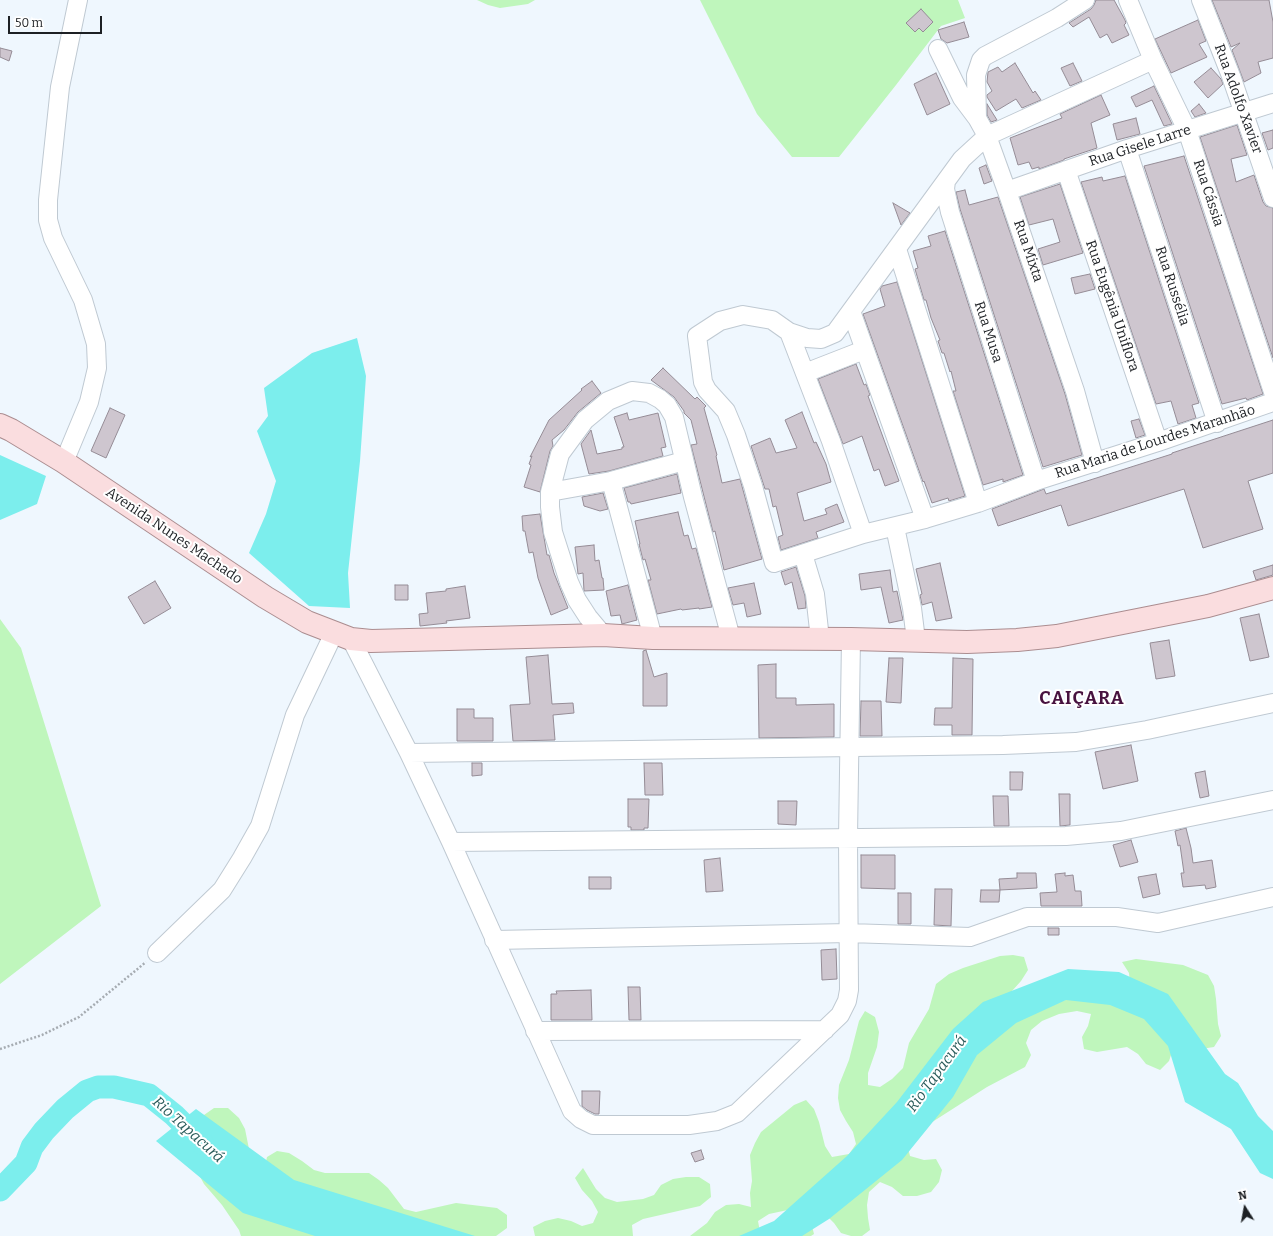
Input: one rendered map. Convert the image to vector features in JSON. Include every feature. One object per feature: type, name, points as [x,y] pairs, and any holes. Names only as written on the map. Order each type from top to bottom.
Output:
[{"type":"main road","name":"Avenida Nunes Machado","points":[[0,424],[64,462],[265,597],[307,622],[343,636],[371,641],[603,635],[653,638],[851,639],[967,642],[1017,640],[1057,636],[1208,606],[1273,588]]},
{"type":"street","points":[[64,462],[89,402],[97,368],[96,344],[83,300],[53,238],[48,220],[48,200],[60,87],[78,0]]},
{"type":"street","points":[[977,118],[976,75],[980,60],[1057,18],[1085,0]]},
{"type":"street","name":"Rua Cássia","points":[[1128,0],[1153,60],[1187,130],[1273,392]]},
{"type":"street","name":"Rua Adolfo Xavier","points":[[1202,0],[1244,112],[1273,198]]},
{"type":"street","name":"Rua Mixta","points":[[938,49],[962,98],[977,118],[987,136],[1075,391],[1095,463]]},
{"type":"street","points":[[789,332],[807,338],[821,339],[834,333],[962,159],[987,136],[1153,60]]},
{"type":"street","name":"Rua Gisele Larre","points":[[1007,191],[1127,149],[1273,103]]},
{"type":"street","name":"Rua Russélia","points":[[1127,149],[1217,423]]},
{"type":"street","name":"Rua Eugênia Uniflora","points":[[1066,170],[1158,442]]},
{"type":"street","name":"Rua Musa","points":[[946,181],[945,189],[950,212],[1036,481]]},
{"type":"street","points":[[896,249],[978,503]]},
{"type":"street","points":[[850,311],[925,519]]},
{"type":"street","name":"Rua Maria de Lourdes Maranhão","points":[[789,332],[772,320],[743,316],[720,320],[697,336],[703,382],[707,390],[726,411],[736,435],[753,486],[774,563],[863,534],[925,519],[978,503],[1036,481],[1217,423],[1273,402]]},
{"type":"street","points":[[789,332],[831,441],[863,534]]},
{"type":"street","points":[[805,373],[864,350]]},
{"type":"street","points":[[603,635],[588,617],[577,600],[569,582],[553,532],[550,492],[560,454],[585,420],[608,401],[632,391],[649,393],[660,399],[667,405],[674,417],[684,461],[731,638]]},
{"type":"street","points":[[550,492],[611,481],[684,461]]},
{"type":"street","points":[[611,481],[653,638]]},
{"type":"street","points":[[895,527],[912,608],[916,640]]},
{"type":"street","points":[[803,554],[815,594],[820,639]]},
{"type":"street","points":[[157,953],[222,890],[242,858],[260,826],[295,715],[343,636],[409,753],[451,842],[572,1111],[581,1119],[593,1125],[688,1125],[717,1121],[737,1113],[826,1030],[840,1015],[847,1001],[849,990],[848,838],[851,639]]},
{"type":"street","points":[[409,753],[1003,745],[1076,742],[1147,730],[1273,703]]},
{"type":"street","points":[[451,842],[1066,836],[1121,831],[1273,800]]},
{"type":"street","points":[[494,940],[849,933],[970,937],[1027,917],[1116,917],[1158,923],[1273,897]]},
{"type":"street","points":[[535,1031],[826,1030]]},
{"type":"path","points":[[0,1049],[42,1035],[79,1017],[157,953]]},
{"type":"green space","points":[[477,0],[535,0],[528,4],[500,8]]},
{"type":"green space","points":[[700,0],[958,0],[965,18],[941,26],[839,157],[792,157],[757,114]]},
{"type":"green space","points":[[0,619],[21,648],[101,906],[0,984]]},
{"type":"green space","points":[[1013,955],[1024,957],[1028,970],[1012,991],[1014,1012],[1130,985],[1129,973],[1122,962],[1136,959],[1183,965],[1208,975],[1214,986],[1218,1024],[1221,1036],[1214,1047],[1201,1049],[1173,1049],[1169,1061],[1160,1070],[1146,1064],[1138,1054],[1127,1047],[1097,1052],[1084,1049],[1082,1037],[1088,1026],[1091,1014],[1077,1011],[1059,1014],[1042,1021],[1031,1030],[1026,1043],[1031,1055],[1025,1067],[987,1087],[926,1126],[907,1144],[910,1156],[924,1160],[936,1159],[942,1170],[939,1182],[931,1192],[917,1196],[903,1196],[892,1187],[880,1182],[869,1192],[867,1205],[870,1230],[862,1236],[851,1236],[841,1233],[824,1213],[797,1208],[769,1214],[758,1221],[760,1232],[811,1222],[814,1234],[811,1236],[690,1236],[707,1223],[715,1212],[726,1205],[739,1204],[751,1207],[750,1193],[752,1181],[750,1155],[755,1143],[761,1132],[794,1105],[806,1100],[814,1109],[825,1146],[832,1157],[849,1154],[856,1144],[853,1132],[840,1110],[838,1098],[839,1085],[849,1060],[859,1021],[865,1011],[875,1017],[879,1032],[877,1047],[868,1073],[868,1085],[880,1087],[892,1079],[903,1068],[909,1043],[929,1009],[936,984],[949,974],[963,968],[1000,956]]},
{"type":"green space","points":[[214,1108],[228,1108],[239,1118],[245,1129],[250,1154],[264,1170],[267,1157],[277,1151],[289,1153],[314,1170],[325,1173],[369,1173],[388,1188],[404,1209],[416,1212],[456,1203],[497,1208],[507,1215],[507,1228],[496,1236],[241,1236],[239,1230],[222,1205],[204,1184],[198,1173],[204,1115]]},
{"type":"green space","points":[[583,1168],[596,1189],[605,1198],[617,1202],[643,1199],[654,1195],[661,1185],[673,1179],[686,1177],[699,1177],[710,1184],[711,1197],[700,1206],[643,1219],[632,1225],[633,1236],[535,1236],[533,1227],[545,1221],[558,1218],[571,1221],[582,1226],[593,1223],[598,1212],[575,1178]]},
{"type":"water","points":[[357,338],[366,376],[360,461],[348,573],[350,608],[309,606],[249,553],[266,514],[276,481],[257,431],[268,416],[264,388],[312,353]]},
{"type":"water","points":[[0,455],[46,476],[37,504],[0,520]]},
{"type":"water","points":[[1068,969],[1119,972],[1168,994],[1225,1074],[1238,1083],[1258,1116],[1273,1131],[1273,1179],[1260,1173],[1231,1129],[1185,1102],[1168,1046],[1144,1019],[1110,1005],[1066,1000],[1016,1023],[977,1055],[953,1097],[902,1160],[829,1219],[802,1236],[739,1236],[774,1221],[847,1156],[897,1102],[953,1029],[983,1002]]},
{"type":"water","points":[[196,1109],[294,1180],[475,1236],[315,1236],[243,1213],[156,1141]]},
{"type":"building","points":[[1096,0],[1114,0],[1125,20],[1126,23],[1124,25],[1129,35],[1112,43],[1107,34],[1100,38],[1089,17],[1073,27],[1069,23],[1091,9]]},
{"type":"building","points":[[1212,0],[1269,0],[1273,22],[1273,58],[1258,62],[1261,73],[1244,82],[1232,50],[1240,43],[1231,47]]},
{"type":"building","points":[[921,9],[933,22],[923,32],[919,28],[915,32],[906,23]]},
{"type":"building","points":[[1198,20],[1206,41],[1199,44],[1207,57],[1171,73],[1155,39]]},
{"type":"building","points":[[964,22],[969,37],[947,43],[941,39],[938,30]]},
{"type":"building","points":[[0,48],[12,51],[9,61],[0,57]]},
{"type":"building","points":[[1015,63],[1033,93],[1035,91],[1041,100],[1022,108],[1016,99],[996,111],[987,97],[987,95],[992,91],[987,82],[988,72],[998,67],[1002,72]]},
{"type":"building","points":[[1073,63],[1082,81],[1070,86],[1061,68]]},
{"type":"building","points":[[1211,68],[1221,79],[1223,84],[1208,98],[1194,82]]},
{"type":"building","points":[[936,73],[950,104],[927,115],[914,84]]},
{"type":"building","points":[[1154,86],[1172,124],[1164,126],[1152,100],[1136,107],[1131,97]]},
{"type":"building","points":[[1101,95],[1110,115],[1091,123],[1097,148],[1039,169],[1039,167],[1032,169],[1029,162],[1018,165],[1010,138],[1062,118],[1060,114]]},
{"type":"building","points":[[987,104],[997,120],[991,122],[987,115]]},
{"type":"building","points":[[1199,104],[1206,113],[1195,117],[1191,111]]},
{"type":"building","points":[[1136,118],[1140,134],[1117,140],[1113,124]]},
{"type":"building","points":[[1237,125],[1247,155],[1231,159],[1236,182],[1254,175],[1263,202],[1266,206],[1273,208],[1273,358],[1200,137]]},
{"type":"building","points":[[1273,130],[1273,148],[1268,150],[1262,133]]},
{"type":"building","points":[[1184,156],[1263,394],[1247,400],[1246,398],[1222,404],[1144,166]]},
{"type":"building","points":[[986,165],[992,181],[984,184],[979,168]]},
{"type":"building","points":[[1125,176],[1199,403],[1192,405],[1196,418],[1178,424],[1171,401],[1156,404],[1081,182],[1102,177],[1103,181]]},
{"type":"building","points":[[1060,184],[1083,253],[1043,265],[1038,249],[1060,242],[1053,219],[1029,225],[1020,197]]},
{"type":"building","points":[[965,190],[969,205],[998,197],[1065,394],[1082,455],[1043,467],[960,209],[956,192]]},
{"type":"building","points":[[893,203],[910,213],[901,225]]},
{"type":"building","points":[[945,231],[1023,475],[1003,482],[1003,479],[983,485],[953,391],[956,391],[951,371],[950,372],[944,353],[942,353],[938,341],[940,340],[931,318],[926,300],[924,300],[915,269],[918,268],[913,251],[931,246],[928,236]]},
{"type":"building","points":[[1090,274],[1095,289],[1075,294],[1071,278]]},
{"type":"building","points":[[897,282],[965,496],[949,501],[948,498],[932,503],[924,481],[923,482],[863,314],[885,306],[880,289],[882,286]]},
{"type":"building","points":[[856,364],[864,385],[866,384],[870,395],[868,396],[899,481],[885,486],[879,469],[874,471],[862,436],[843,444],[818,379]]},
{"type":"building","points":[[663,368],[695,399],[697,397],[706,406],[704,408],[717,455],[722,483],[740,479],[762,559],[724,570],[715,531],[713,532],[691,445],[697,444],[691,420],[684,413],[674,397],[651,380]]},
{"type":"building","points":[[592,381],[601,393],[578,412],[564,430],[552,440],[553,446],[550,451],[540,492],[524,487],[531,465],[529,464],[532,456],[530,457],[549,420],[582,390],[581,389]]},
{"type":"building","points":[[110,408],[125,415],[106,458],[91,451]]},
{"type":"building","points":[[802,412],[814,443],[816,442],[826,464],[831,482],[797,493],[804,521],[827,514],[825,509],[837,504],[844,522],[816,532],[818,538],[781,550],[778,537],[783,535],[776,506],[773,507],[769,489],[765,489],[751,446],[770,438],[776,453],[797,448],[785,420]]},
{"type":"building","points":[[627,413],[629,420],[658,413],[666,447],[661,448],[663,456],[609,471],[589,474],[581,444],[591,430],[597,454],[622,449],[622,447],[624,447],[614,417]]},
{"type":"building","points":[[1139,419],[1145,435],[1136,438],[1131,421]]},
{"type":"building","points":[[1273,420],[1273,473],[1248,481],[1263,529],[1203,548],[1184,489],[1068,526],[1061,505],[998,526],[992,509],[1044,489],[1046,494]]},
{"type":"building","points":[[677,474],[681,493],[631,504],[628,502],[624,488]]},
{"type":"building","points":[[603,493],[608,509],[600,511],[584,506],[582,497]]},
{"type":"building","points":[[678,512],[684,536],[688,535],[692,549],[696,548],[712,607],[681,609],[657,614],[648,580],[651,580],[645,559],[643,560],[635,521]]},
{"type":"building","points":[[540,514],[547,555],[549,555],[554,573],[568,608],[551,615],[538,578],[533,552],[529,553],[525,531],[523,531],[522,516]]},
{"type":"building","points":[[594,545],[595,561],[599,560],[604,590],[584,591],[583,573],[578,574],[575,547]]},
{"type":"building","points":[[940,563],[952,618],[936,621],[932,602],[922,605],[920,595],[922,594],[916,569]]},
{"type":"building","points":[[1273,565],[1273,575],[1256,580],[1253,571]]},
{"type":"building","points":[[796,567],[805,596],[806,608],[798,609],[792,582],[785,585],[781,572]]},
{"type":"building","points":[[890,570],[893,592],[897,591],[903,620],[889,623],[881,587],[861,590],[859,574]]},
{"type":"building","points":[[155,581],[171,608],[144,624],[128,597]]},
{"type":"building","points":[[754,583],[761,614],[747,617],[744,603],[733,605],[728,588]]},
{"type":"building","points":[[395,585],[408,585],[408,600],[395,600]]},
{"type":"building","points":[[628,585],[637,620],[622,624],[620,615],[611,616],[606,591]]},
{"type":"building","points":[[465,586],[470,618],[446,621],[447,623],[420,626],[419,614],[428,613],[426,593],[446,591],[446,589]]},
{"type":"building","points":[[1259,614],[1269,657],[1250,661],[1240,618]]},
{"type":"building","points":[[1169,640],[1175,676],[1156,679],[1150,643]]},
{"type":"building","points":[[646,650],[654,677],[667,673],[667,706],[643,706],[643,651]]},
{"type":"building","points":[[548,655],[552,704],[573,703],[574,713],[553,715],[555,740],[513,741],[510,705],[530,704],[526,657]]},
{"type":"building","points":[[889,658],[903,658],[901,703],[886,702]]},
{"type":"building","points":[[953,658],[973,659],[972,735],[952,735],[952,725],[934,725],[935,708],[952,708]]},
{"type":"building","points":[[776,664],[776,698],[796,698],[796,705],[834,704],[834,737],[759,738],[758,665]]},
{"type":"building","points":[[861,701],[881,701],[882,736],[860,736]]},
{"type":"building","points":[[457,709],[474,709],[474,718],[493,718],[493,741],[457,741]]},
{"type":"building","points":[[1131,745],[1138,781],[1103,789],[1095,752]]},
{"type":"building","points":[[472,763],[482,763],[482,775],[472,776]]},
{"type":"building","points":[[644,763],[662,763],[663,795],[645,795]]},
{"type":"building","points":[[1205,771],[1209,796],[1200,798],[1195,773]]},
{"type":"building","points":[[1010,772],[1023,772],[1022,790],[1010,790]]},
{"type":"building","points":[[1059,794],[1070,794],[1070,825],[1060,826]]},
{"type":"building","points":[[993,796],[1008,796],[1009,826],[994,826]]},
{"type":"building","points":[[628,799],[649,799],[648,828],[644,828],[644,830],[631,830],[631,827],[628,827]]},
{"type":"building","points":[[778,801],[797,801],[796,825],[778,824]]},
{"type":"building","points":[[1186,828],[1193,863],[1212,860],[1216,887],[1206,889],[1205,885],[1183,887],[1181,873],[1184,873],[1180,845],[1178,846],[1175,831]]},
{"type":"building","points":[[1131,840],[1138,862],[1120,867],[1113,845]]},
{"type":"building","points":[[861,855],[895,855],[895,889],[861,888]]},
{"type":"building","points":[[720,858],[723,891],[706,892],[704,860]]},
{"type":"building","points":[[1017,873],[1036,873],[1037,888],[1000,890],[999,879],[1017,878]]},
{"type":"building","points":[[1065,873],[1065,876],[1073,875],[1075,891],[1081,891],[1082,906],[1041,906],[1040,893],[1057,892],[1055,874]]},
{"type":"building","points":[[1156,874],[1160,894],[1143,898],[1138,877]]},
{"type":"building","points":[[589,877],[611,877],[611,889],[589,889]]},
{"type":"building","points":[[935,889],[952,889],[951,926],[934,925]]},
{"type":"building","points":[[981,890],[1000,890],[999,902],[980,902]]},
{"type":"building","points":[[898,893],[911,893],[911,924],[898,924]]},
{"type":"building","points":[[1048,928],[1059,928],[1059,935],[1048,935]]},
{"type":"building","points":[[836,949],[837,979],[822,980],[821,950]]},
{"type":"building","points":[[628,987],[640,987],[641,1020],[629,1020]]},
{"type":"building","points":[[591,990],[592,1020],[551,1020],[551,994],[557,994],[556,991]]},
{"type":"building","points":[[582,1091],[600,1091],[599,1114],[595,1114],[582,1106]]},
{"type":"building","points":[[701,1150],[704,1159],[695,1162],[691,1153]]},
{"type":"waterway","name":"Rio Tapacurá","points":[[0,1190],[26,1163],[32,1147],[44,1131],[65,1109],[87,1091],[98,1087],[114,1087],[149,1095],[174,1115],[202,1143]]},
{"type":"district","name":"CAIÇARA","points":[[1082,699]]}]
